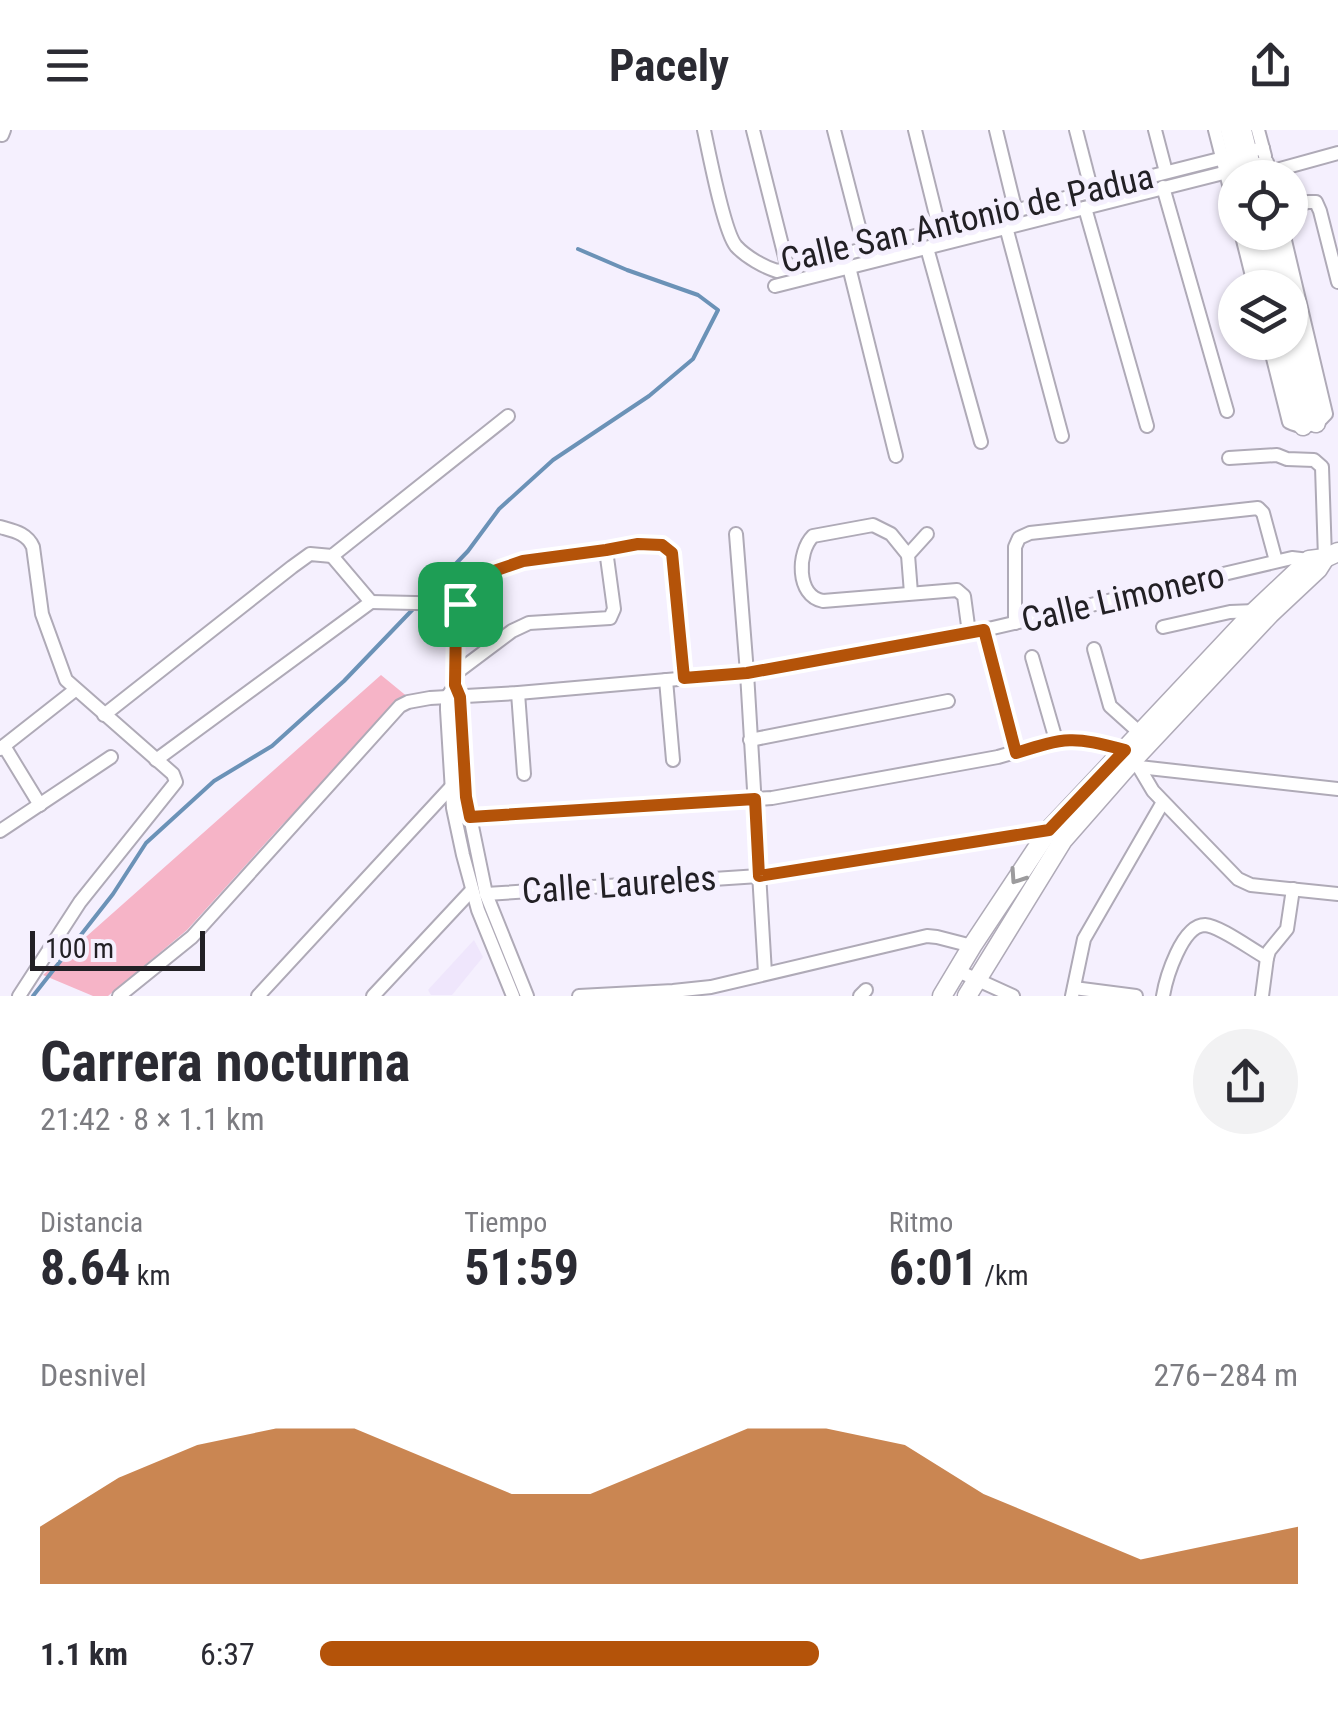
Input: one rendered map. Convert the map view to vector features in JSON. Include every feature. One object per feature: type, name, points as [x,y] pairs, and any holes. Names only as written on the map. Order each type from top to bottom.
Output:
[{"type":"main road","points":[[1230,130],[1246,160]]},
{"type":"main road","points":[[1242,130],[1248,160]]},
{"type":"main road","points":[[1288,360],[1310,425]]},
{"type":"main road","points":[[1298,360],[1310,425]]},
{"type":"main road","points":[[942,996],[1049,830],[1132,759],[1140,733],[1255,611],[1324,557]]},
{"type":"main road","points":[[972,988],[1062,840],[1132,759],[1318,569],[1324,557]]},
{"type":"street","name":"Calle San Antonio de Padua","points":[[704,130],[734,244],[772,270],[940,232],[1166,172],[1218,168]]},
{"type":"street","points":[[752,130],[788,269]]},
{"type":"street","points":[[834,130],[865,250]]},
{"type":"street","points":[[915,130],[940,232]]},
{"type":"street","points":[[996,130],[1016,212]]},
{"type":"street","points":[[1076,130],[1092,192]]},
{"type":"street","points":[[1155,130],[1166,172]]},
{"type":"street","points":[[1215,130],[1244,160]]},
{"type":"street","points":[[1250,160],[1258,130]]},
{"type":"street","points":[[1286,160],[1338,153]]},
{"type":"street","name":"Calle San Antonio de Padua","points":[[775,286],[1218,173]]},
{"type":"street","points":[[1163,187],[1227,411]]},
{"type":"street","points":[[1308,202],[1316,202],[1320,211],[1338,282]]},
{"type":"street","points":[[1086,208],[1147,426]]},
{"type":"street","points":[[1006,228],[1062,436]]},
{"type":"street","points":[[927,248],[982,442]]},
{"type":"street","points":[[1274,360],[1289,422],[1310,425],[1326,414],[1287,250]]},
{"type":"street","points":[[849,268],[896,456]]},
{"type":"street","points":[[104,714],[310,554],[332,556],[508,416]]},
{"type":"street","points":[[1229,458],[1277,455],[1286,460],[1314,460],[1322,468],[1324,557]]},
{"type":"street","points":[[1015,623],[1015,548],[1019,538],[1030,533],[1258,508],[1263,513],[1276,562]]},
{"type":"street","points":[[911,594],[908,555],[891,534],[873,525],[813,536],[804,548],[802,559],[810,596],[823,601],[911,594],[957,590],[964,596],[969,633]]},
{"type":"street","points":[[0,526],[30,539],[42,614],[62,674],[175,779],[175,785],[80,902],[20,996]]},
{"type":"street","points":[[736,534],[764,973]]},
{"type":"street","points":[[908,555],[927,534]]},
{"type":"street","points":[[513,996],[453,808],[456,618],[460,604],[470,590],[494,571],[523,561],[638,544],[662,545],[670,549],[684,678]]},
{"type":"street","points":[[455,688],[512,631],[529,623],[610,618],[614,609],[606,550]]},
{"type":"street","points":[[332,556],[371,602]]},
{"type":"street","name":"Calle Limonero","points":[[120,996],[192,937],[400,706],[415,700],[455,688],[518,693],[747,673],[984,630],[1292,558],[1324,557]]},
{"type":"street","points":[[156,760],[371,602],[460,604]]},
{"type":"street","points":[[1163,627],[1230,612],[1255,611]]},
{"type":"street","points":[[984,630],[1016,753]]},
{"type":"street","points":[[1094,649],[1110,706],[1140,733]]},
{"type":"street","points":[[1032,657],[1056,740]]},
{"type":"street","points":[[666,680],[674,760]]},
{"type":"street","points":[[455,688],[479,892],[527,996]]},
{"type":"street","points":[[40,805],[2,747],[75,690]]},
{"type":"street","points":[[518,693],[524,774]]},
{"type":"street","points":[[750,740],[948,701]]},
{"type":"street","points":[[470,817],[810,792],[1016,753],[1056,740],[1079,739],[1132,759],[1338,789]]},
{"type":"street","points":[[0,831],[111,757]]},
{"type":"street","points":[[1132,759],[1163,802],[1238,878],[1252,884],[1338,894]]},
{"type":"street","points":[[258,996],[452,786]]},
{"type":"street","points":[[1136,996],[1073,992],[1084,940],[1163,802]]},
{"type":"street","name":"Calle Laureles","points":[[479,892],[759,876],[1049,830]]},
{"type":"street","points":[[1262,996],[1267,958],[1286,929],[1293,889]]},
{"type":"street","points":[[373,996],[479,892]]},
{"type":"street","points":[[1163,996],[1172,961],[1195,928],[1202,925],[1216,928],[1267,958]]},
{"type":"street","points":[[579,996],[693,989],[927,936],[972,946]]},
{"type":"street","points":[[958,972],[972,988],[1013,996]]},
{"type":"shaded area","points":[[381,675],[409,698],[281,826],[187,930],[108,996],[93,996],[43,975]]},
{"type":"shaded area","points":[[474,940],[483,957],[452,995],[431,995],[428,990]]},
{"type":"waterway","points":[[422,599],[468,551],[499,509],[553,460],[649,396],[693,359],[718,310],[698,295],[578,249]]},
{"type":"waterway","points":[[33,996],[113,894],[146,843],[214,781],[272,746],[344,681],[416,606]]},
{"type":"route","points":[[638,544],[662,545],[672,553],[684,678],[747,673],[984,630],[1016,753],[1067,738],[1125,750],[1049,830],[759,876],[755,799],[470,817],[460,697],[455,685],[456,618],[460,604],[470,590],[494,571],[523,561],[638,544]]}]
